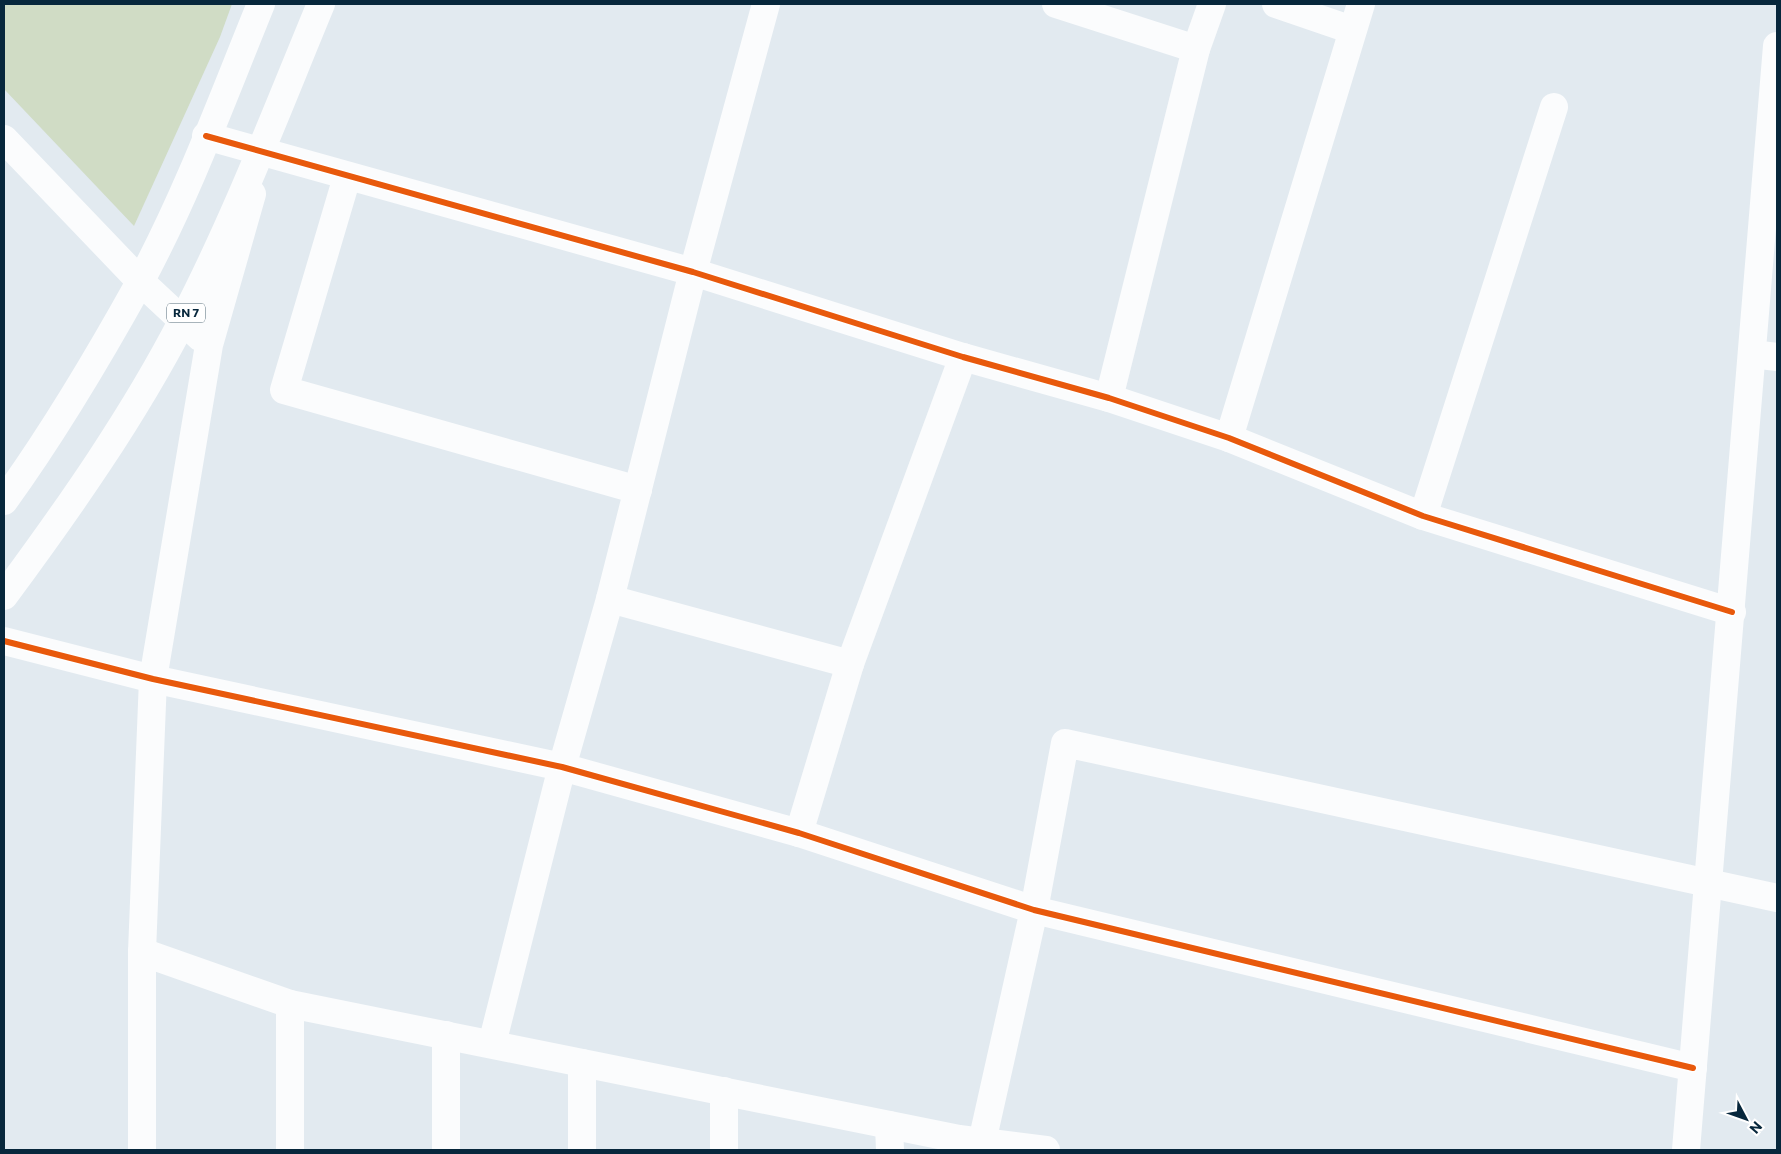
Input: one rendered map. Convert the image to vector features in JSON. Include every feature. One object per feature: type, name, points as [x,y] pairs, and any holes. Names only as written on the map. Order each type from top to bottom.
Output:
[{"type":"main road","points":[[4,501],[86,374],[140,281],[206,136],[261,4]]},
{"type":"main road","name":"RN 7","points":[[4,596],[62,518],[129,413],[183,321],[223,238],[321,4]]},
{"type":"main road","points":[[492,1044],[562,767],[610,599],[693,272],[766,4]]},
{"type":"main road","points":[[1056,4],[1196,49]]},
{"type":"main road","points":[[1108,398],[1196,49],[1212,4]]},
{"type":"main road","points":[[1276,4],[1352,30]]},
{"type":"main road","points":[[1229,438],[1361,4]]},
{"type":"main road","points":[[1686,1150],[1732,612],[1765,355],[1777,46]]},
{"type":"main road","points":[[1423,516],[1554,107]]},
{"type":"main road","points":[[206,136],[347,177],[693,272],[963,357],[1108,398],[1229,438],[1423,516],[1732,612]]},
{"type":"main road","points":[[4,139],[140,281],[209,345]]},
{"type":"main road","points":[[142,1150],[142,952],[153,679],[209,345],[252,192],[260,151]]},
{"type":"main road","points":[[347,177],[284,390],[638,490]]},
{"type":"main road","points":[[799,832],[850,664],[963,357]]},
{"type":"main road","points":[[610,599],[850,664]]},
{"type":"main road","points":[[4,641],[153,679],[562,767],[799,832],[1034,910],[1693,1068]]},
{"type":"main road","points":[[982,1146],[1034,910],[1065,743],[1777,898]]},
{"type":"main road","points":[[142,952],[290,1004],[724,1091],[890,1137],[1046,1150]]},
{"type":"main road","points":[[290,1004],[290,1150]]},
{"type":"main road","points":[[446,1035],[446,1150]]},
{"type":"main road","points":[[582,1062],[582,1150]]},
{"type":"main road","points":[[724,1091],[724,1150]]},
{"type":"green space","points":[[4,4],[232,4],[220,37],[134,226],[4,89]]},
{"type":"cycle path","points":[[206,136],[693,272],[963,357],[1109,398],[1229,438],[1423,516],[1732,612]]},
{"type":"cycle path","points":[[4,641],[153,679],[562,767],[799,833],[1034,910],[1693,1068]]}]
